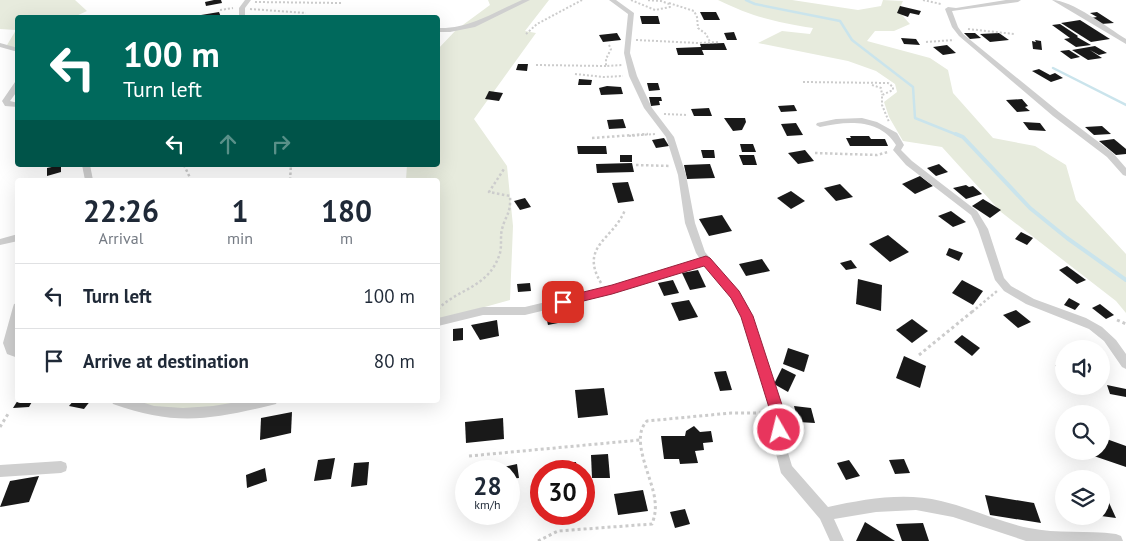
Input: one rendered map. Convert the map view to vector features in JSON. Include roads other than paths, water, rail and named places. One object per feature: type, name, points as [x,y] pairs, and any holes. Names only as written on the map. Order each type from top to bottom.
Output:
[{"type":"street","points":[[440,30],[473,25],[528,0]]},
{"type":"street","points":[[612,0],[631,13],[632,19],[627,53],[634,76],[648,108],[667,133],[680,166],[690,223],[701,253],[735,295],[747,316],[778,414],[780,446],[786,469],[825,514],[837,541]]},
{"type":"street","points":[[1018,0],[956,10],[948,8],[956,28],[966,39],[1056,114],[1110,155],[1126,174]]},
{"type":"street","points":[[1055,0],[1075,10],[1126,42]]},
{"type":"street","points":[[0,45],[15,49]]},
{"type":"street","points":[[15,88],[6,101],[8,104],[15,105]]},
{"type":"street","points":[[820,125],[836,121],[862,120],[894,135],[900,146],[897,150],[909,163],[974,213],[983,229],[1000,280],[1004,286],[1036,303],[1094,326],[1105,335],[1126,364]]},
{"type":"street","points":[[0,242],[15,238]]},
{"type":"street","points":[[440,322],[483,311],[525,310],[612,290],[706,261]]},
{"type":"street","points":[[15,319],[9,343],[11,351],[15,352]]},
{"type":"street","points":[[127,403],[154,411],[193,413],[225,410],[258,403]]},
{"type":"street","points":[[0,471],[62,467]]},
{"type":"street","points":[[825,514],[857,508],[927,505],[1030,535],[1097,538],[1116,541]]},
{"type":"waterway","points":[[746,0],[755,4],[840,21],[852,40],[913,87],[915,118],[960,136]]},
{"type":"waterway","points":[[1053,68],[1126,105]]},
{"type":"waterway","points":[[956,134],[963,137],[1030,208],[1067,238],[1126,280]]}]
